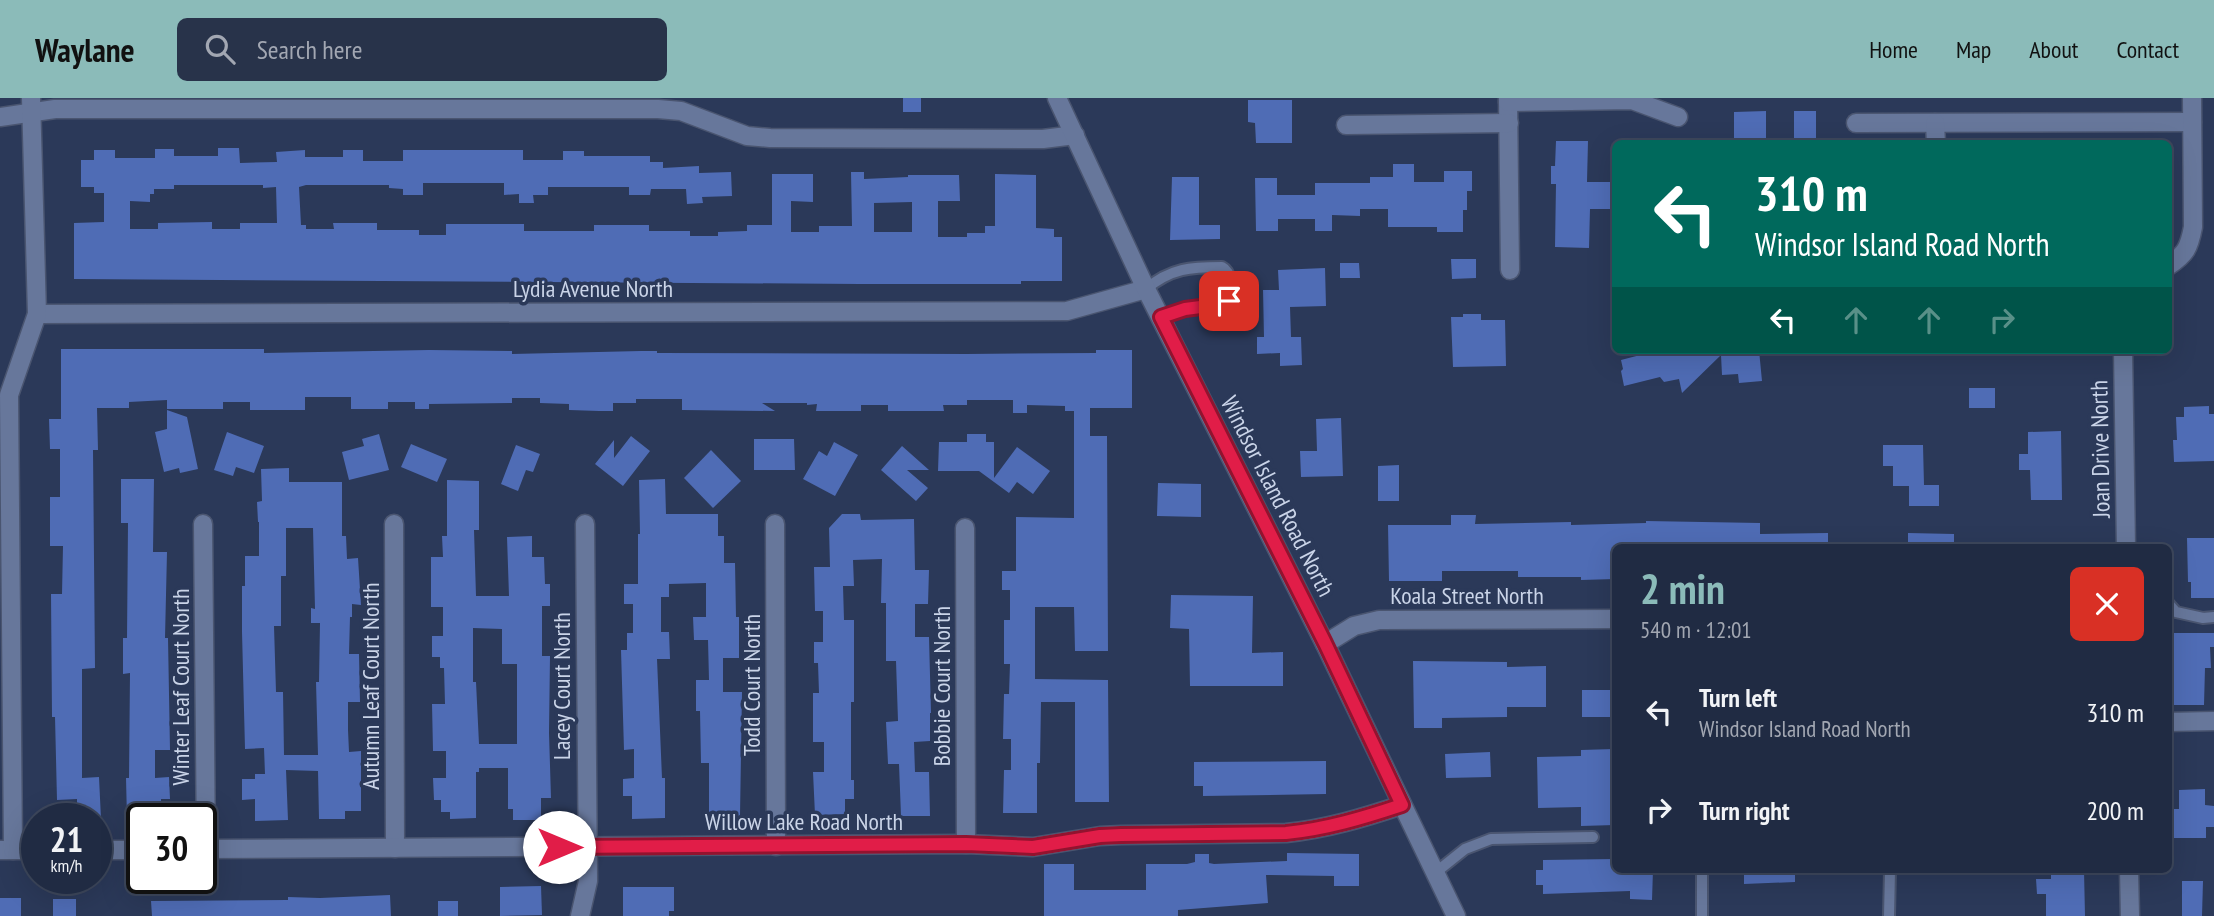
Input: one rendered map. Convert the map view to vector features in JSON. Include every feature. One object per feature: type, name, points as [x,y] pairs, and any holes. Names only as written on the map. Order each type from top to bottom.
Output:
[{"type":"street","name":"Windsor Island Road North","points":[[1057,98],[1146,289],[1325,643],[1456,916]]},
{"type":"street","points":[[2172,263],[2183,256],[2190,243],[2193,227],[2192,98]]},
{"type":"street","points":[[1510,270],[1508,100],[1632,100],[1678,117]]},
{"type":"street","points":[[0,117],[31,106],[55,109],[239,103],[658,104],[747,136],[1043,139],[1075,135]]},
{"type":"street","points":[[7,850],[9,395],[37,314],[31,106]]},
{"type":"street","points":[[1856,123],[2192,122]]},
{"type":"street","points":[[1346,125],[1508,123]]},
{"type":"street","points":[[1935,123],[1936,140]]},
{"type":"street","name":"Lydia Avenue North","points":[[37,314],[1067,311],[1146,289]]},
{"type":"street","name":"Joan Drive North","points":[[2123,354],[2126,544]]},
{"type":"street","name":"Winter Leaf Court North","points":[[203,524],[204,803]]},
{"type":"street","name":"Autumn Leaf Court North","points":[[394,524],[396,848]]},
{"type":"street","name":"Lacey Court North","points":[[580,916],[588,881],[585,524]]},
{"type":"street","name":"Todd Court North","points":[[775,524],[776,845]]},
{"type":"street","name":"Bobbie Court North","points":[[965,528],[966,844]]},
{"type":"street","name":"Koala Street North","points":[[1325,643],[1354,626],[1378,620],[1612,620]]},
{"type":"street","points":[[2172,722],[2214,721]]},
{"type":"street","name":"Willow Lake Road North","points":[[217,849],[966,844],[1033,847],[1100,836],[1286,833],[1326,827],[1402,805]]},
{"type":"street","points":[[2129,873],[2130,916]]},
{"type":"lane","points":[[1146,289],[1161,276],[1180,269],[1222,267],[1227,270],[1231,297],[1229,301],[1185,309],[1161,317]]},
{"type":"lane","points":[[2172,608],[2176,612],[2203,618],[2214,617]]},
{"type":"lane","points":[[1435,873],[1465,849],[1491,839],[1593,837]]},
{"type":"lane","points":[[1702,873],[1702,916]]},
{"type":"lane","points":[[1889,916],[1890,873]]},
{"type":"building","points":[[903,98],[921,98],[921,112],[903,112]]},
{"type":"building","points":[[1248,100],[1292,100],[1292,143],[1256,143],[1255,123],[1248,122]]},
{"type":"building","points":[[1766,111],[1766,140],[1734,140],[1734,112]]},
{"type":"building","points":[[1794,111],[1816,111],[1816,140],[1794,140]]},
{"type":"building","points":[[1556,141],[1588,141],[1587,182],[1612,182],[1612,209],[1590,209],[1589,248],[1555,247],[1556,184],[1551,184],[1551,166],[1555,166]]},
{"type":"building","points":[[218,148],[239,148],[240,163],[277,162],[276,152],[305,150],[305,157],[343,157],[343,150],[363,150],[363,161],[403,161],[403,150],[523,150],[523,160],[563,160],[563,151],[584,151],[584,156],[650,156],[650,162],[663,162],[663,168],[699,166],[699,173],[731,172],[732,196],[702,197],[703,203],[687,204],[686,189],[651,189],[650,195],[629,195],[629,187],[548,187],[548,195],[533,195],[534,203],[519,203],[519,194],[504,195],[504,183],[423,183],[423,195],[403,195],[403,189],[389,188],[389,185],[299,187],[301,225],[306,225],[306,229],[334,229],[333,223],[377,223],[377,230],[419,230],[419,235],[446,235],[446,224],[524,224],[524,231],[594,231],[594,225],[649,225],[649,231],[690,231],[690,236],[718,236],[718,232],[747,231],[747,225],[772,225],[772,174],[813,174],[813,202],[791,201],[791,232],[819,232],[819,226],[852,226],[851,172],[864,172],[864,179],[908,175],[959,175],[960,201],[938,201],[938,237],[967,237],[967,233],[985,233],[985,226],[995,226],[995,174],[1036,175],[1036,228],[1054,229],[1054,237],[1062,237],[1062,281],[1021,281],[1021,284],[861,284],[74,279],[74,223],[104,222],[104,193],[94,193],[94,187],[81,187],[81,160],[94,160],[94,150],[115,150],[115,158],[155,158],[155,149],[174,149],[174,156],[218,156]],"holes":[[[174,185],[276,187],[277,223],[240,223],[240,229],[212,229],[212,222],[158,223],[158,229],[130,229],[130,201],[150,202],[150,194],[154,194],[154,189],[174,189]],[[912,202],[912,232],[874,232],[874,203]]]},
{"type":"building","points":[[1393,164],[1414,164],[1414,182],[1444,182],[1444,171],[1472,171],[1472,191],[1467,191],[1467,210],[1463,210],[1463,232],[1437,232],[1437,227],[1388,227],[1388,209],[1360,209],[1360,216],[1332,215],[1332,231],[1315,231],[1315,219],[1278,219],[1278,231],[1256,231],[1255,178],[1277,178],[1277,195],[1315,195],[1315,183],[1370,183],[1370,177],[1393,177]]},
{"type":"building","points":[[1172,177],[1199,177],[1199,225],[1220,225],[1220,239],[1170,240]]},
{"type":"building","points":[[1451,259],[1476,259],[1476,278],[1452,279]]},
{"type":"building","points":[[1340,263],[1359,263],[1360,278],[1340,278]]},
{"type":"building","points":[[1325,268],[1326,306],[1290,307],[1291,337],[1301,337],[1302,365],[1280,366],[1280,353],[1257,354],[1257,337],[1264,337],[1263,290],[1279,290],[1278,270]]},
{"type":"building","points":[[1463,314],[1481,314],[1481,320],[1505,320],[1506,366],[1453,367],[1451,317],[1463,317]]},
{"type":"building","points":[[61,349],[264,349],[264,353],[429,350],[512,351],[512,354],[657,351],[966,354],[1096,353],[1096,350],[1132,350],[1132,408],[1090,408],[1090,436],[1107,436],[1108,651],[1075,651],[1074,607],[1035,607],[1035,679],[1108,680],[1109,802],[1075,802],[1075,702],[1041,702],[1037,813],[1003,813],[1004,770],[1011,770],[1011,739],[1003,739],[1004,694],[1009,694],[1010,664],[1004,664],[1004,620],[1010,620],[1010,590],[1002,590],[1002,571],[1016,571],[1016,517],[1074,518],[1074,411],[1065,411],[1065,406],[1027,405],[1027,413],[1013,413],[1013,400],[967,400],[967,405],[943,405],[944,411],[888,411],[888,405],[861,405],[861,411],[816,411],[817,404],[807,403],[762,403],[775,411],[682,410],[682,399],[636,399],[636,403],[613,403],[613,411],[599,411],[569,410],[569,404],[540,403],[540,398],[512,398],[512,403],[429,404],[429,409],[415,409],[415,402],[388,402],[388,409],[351,409],[351,397],[305,397],[305,410],[250,410],[250,402],[223,402],[223,409],[167,409],[167,400],[129,402],[129,408],[97,408],[98,450],[93,450],[95,668],[82,669],[82,778],[99,777],[100,803],[77,803],[77,799],[57,800],[55,717],[52,717],[51,594],[62,594],[63,546],[50,546],[50,497],[60,497],[60,449],[50,449],[49,419],[61,419]]},
{"type":"building","points":[[1644,354],[1759,354],[1762,381],[1739,383],[1738,374],[1722,375],[1721,355],[1682,393],[1679,379],[1664,382],[1660,377],[1624,386],[1621,360]]},
{"type":"building","points":[[1969,388],[1995,388],[1995,408],[1969,408]]},
{"type":"building","points":[[2209,406],[2209,414],[2214,414],[2214,461],[2174,462],[2176,417],[2184,417],[2184,407]]},
{"type":"building","points":[[167,410],[187,417],[198,469],[180,473],[179,468],[164,472],[155,432],[167,429]]},
{"type":"building","points":[[1341,418],[1343,476],[1301,477],[1300,451],[1317,451],[1316,419]]},
{"type":"building","points":[[2061,431],[2062,500],[2031,500],[2030,470],[2019,470],[2019,454],[2028,454],[2028,432]]},
{"type":"building","points":[[227,432],[264,446],[254,473],[236,467],[233,476],[214,470]]},
{"type":"building","points":[[379,434],[389,470],[349,480],[342,452],[364,446],[362,439]]},
{"type":"building","points":[[967,434],[986,434],[986,442],[994,442],[994,478],[1017,447],[1050,471],[1033,494],[1017,482],[1009,493],[979,471],[938,471],[939,442],[967,442]]},
{"type":"building","points":[[631,436],[650,451],[623,486],[595,464],[614,440],[614,458]]},
{"type":"building","points":[[754,439],[794,439],[795,470],[754,470]]},
{"type":"building","points":[[834,442],[858,455],[835,496],[803,479],[819,451],[827,456]]},
{"type":"building","points":[[411,444],[447,459],[437,482],[401,467]]},
{"type":"building","points":[[516,445],[540,454],[533,472],[526,470],[518,491],[501,484]]},
{"type":"building","points":[[1883,445],[1923,445],[1924,485],[1939,485],[1939,506],[1909,506],[1909,486],[1893,486],[1893,466],[1883,466]]},
{"type":"building","points":[[902,446],[929,470],[907,470],[928,488],[916,501],[881,470]]},
{"type":"building","points":[[711,450],[741,481],[713,508],[684,478]]},
{"type":"building","points":[[1399,465],[1399,501],[1378,501],[1378,466]]},
{"type":"building","points":[[289,468],[289,482],[342,482],[342,536],[346,536],[347,559],[358,558],[361,605],[352,604],[350,617],[349,654],[359,654],[360,702],[348,702],[348,730],[349,752],[361,751],[361,811],[345,811],[345,819],[319,819],[318,771],[286,770],[288,820],[255,821],[255,799],[242,800],[242,779],[255,779],[255,774],[265,774],[264,748],[245,749],[242,632],[245,556],[259,556],[257,502],[262,501],[261,469]],"holes":[[[286,528],[313,528],[315,609],[311,608],[311,623],[320,623],[319,682],[316,682],[318,755],[284,755],[283,692],[276,692],[274,626],[281,626],[281,576],[286,576]]]},
{"type":"building","points":[[121,479],[154,479],[153,552],[167,552],[165,638],[168,638],[170,750],[155,750],[155,778],[169,777],[170,799],[161,799],[161,803],[127,803],[130,673],[123,674],[123,638],[127,638],[128,523],[121,523]]},
{"type":"building","points":[[665,479],[666,514],[718,514],[718,536],[724,536],[724,563],[735,563],[739,658],[723,658],[723,692],[742,692],[740,816],[709,816],[709,763],[701,763],[700,711],[696,711],[696,680],[709,680],[708,640],[694,640],[693,617],[706,617],[706,583],[669,584],[669,597],[661,597],[661,632],[669,632],[670,659],[657,659],[665,818],[632,819],[632,796],[623,796],[623,779],[634,778],[634,749],[624,750],[621,650],[627,650],[627,633],[633,633],[633,604],[624,604],[624,584],[638,584],[639,480]]},
{"type":"building","points":[[447,480],[479,481],[479,530],[474,530],[476,596],[509,596],[507,537],[532,536],[532,557],[544,557],[545,584],[550,584],[550,606],[542,606],[542,656],[550,656],[551,798],[541,798],[541,820],[513,820],[513,809],[508,809],[508,768],[479,768],[479,772],[476,772],[476,818],[450,819],[450,812],[441,812],[441,800],[434,800],[433,778],[446,778],[446,751],[433,751],[432,704],[445,704],[444,668],[440,668],[440,657],[432,657],[432,636],[443,636],[443,607],[431,607],[431,557],[443,557],[442,536],[447,536]],"holes":[[[473,628],[502,629],[502,664],[517,664],[517,744],[479,744],[476,682],[473,682]]]},
{"type":"building","points":[[1158,483],[1201,484],[1201,517],[1157,516]]},
{"type":"building","points":[[842,514],[860,514],[861,520],[914,519],[915,570],[929,570],[928,604],[915,604],[915,637],[929,637],[930,741],[914,742],[915,772],[929,772],[930,816],[901,816],[899,764],[888,764],[886,722],[898,721],[896,661],[886,661],[886,603],[881,603],[882,559],[853,560],[854,586],[843,586],[844,620],[854,620],[851,780],[854,780],[854,799],[845,799],[845,814],[815,815],[813,772],[824,772],[824,742],[813,742],[813,693],[819,693],[814,642],[823,642],[823,611],[815,611],[814,567],[830,567],[829,528]]},
{"type":"building","points":[[1451,515],[1476,515],[1475,524],[1571,522],[1571,525],[1646,521],[1760,523],[1760,534],[1828,533],[1828,544],[1612,544],[1612,579],[1518,577],[1518,571],[1442,571],[1442,581],[1389,581],[1388,525],[1451,525]]},
{"type":"building","points":[[1908,533],[1954,534],[1954,544],[1908,544]]},
{"type":"building","points":[[2187,538],[2214,538],[2214,598],[2191,598]]},
{"type":"building","points":[[1171,595],[1253,596],[1252,653],[1283,652],[1283,686],[1190,686],[1189,629],[1170,628]]},
{"type":"building","points":[[2172,633],[2214,633],[2214,647],[2210,647],[2211,668],[2205,668],[2204,705],[2172,705]]},
{"type":"building","points":[[1413,661],[1507,662],[1507,667],[1546,666],[1546,707],[1507,707],[1507,717],[1442,718],[1442,728],[1414,728]]},
{"type":"building","points":[[1582,690],[1612,690],[1612,717],[1582,717]]},
{"type":"building","points":[[1612,749],[1612,825],[1581,826],[1581,807],[1538,808],[1537,757],[1581,756],[1581,750]]},
{"type":"building","points":[[1490,752],[1491,777],[1446,778],[1445,754]]},
{"type":"building","points":[[1326,761],[1326,794],[1203,796],[1203,786],[1194,786],[1194,762]]},
{"type":"building","points":[[2205,789],[2205,805],[2214,806],[2214,827],[2206,827],[2206,838],[2174,838],[2172,809],[2179,809],[2179,790]]},
{"type":"building","points":[[1287,853],[1359,854],[1359,886],[1334,886],[1334,876],[1266,875],[1268,903],[1178,910],[1178,916],[1044,916],[1044,864],[1074,864],[1074,890],[1146,890],[1146,864],[1187,864],[1195,862],[1195,854],[1209,854],[1209,863],[1214,864],[1287,861]]},
{"type":"building","points":[[1612,859],[1612,873],[1653,873],[1652,900],[1630,899],[1630,891],[1543,894],[1543,885],[1536,885],[1536,870],[1543,870],[1543,860]]},
{"type":"building","points":[[1744,873],[1795,873],[1795,882],[1744,884]]},
{"type":"building","points":[[2051,873],[2084,873],[2085,916],[2046,916],[2046,894],[2037,894],[2036,879],[2051,879]]},
{"type":"building","points":[[2182,881],[2203,881],[2202,916],[2182,916]]},
{"type":"building","points":[[541,886],[542,915],[500,916],[500,887]]},
{"type":"building","points":[[623,887],[674,887],[674,911],[669,911],[669,916],[623,916]]},
{"type":"building","points":[[390,895],[391,916],[152,916],[151,901],[288,900],[288,897]]},
{"type":"building","points":[[0,898],[21,898],[21,916],[0,916]]},
{"type":"building","points":[[53,899],[76,899],[76,916],[53,916]]},
{"type":"building","points":[[438,901],[458,901],[458,916],[438,916]]},
{"type":"route","points":[[559,847],[966,844],[1033,847],[1100,836],[1306,831],[1402,805],[1325,643],[1161,317],[1185,309],[1229,301]]}]
